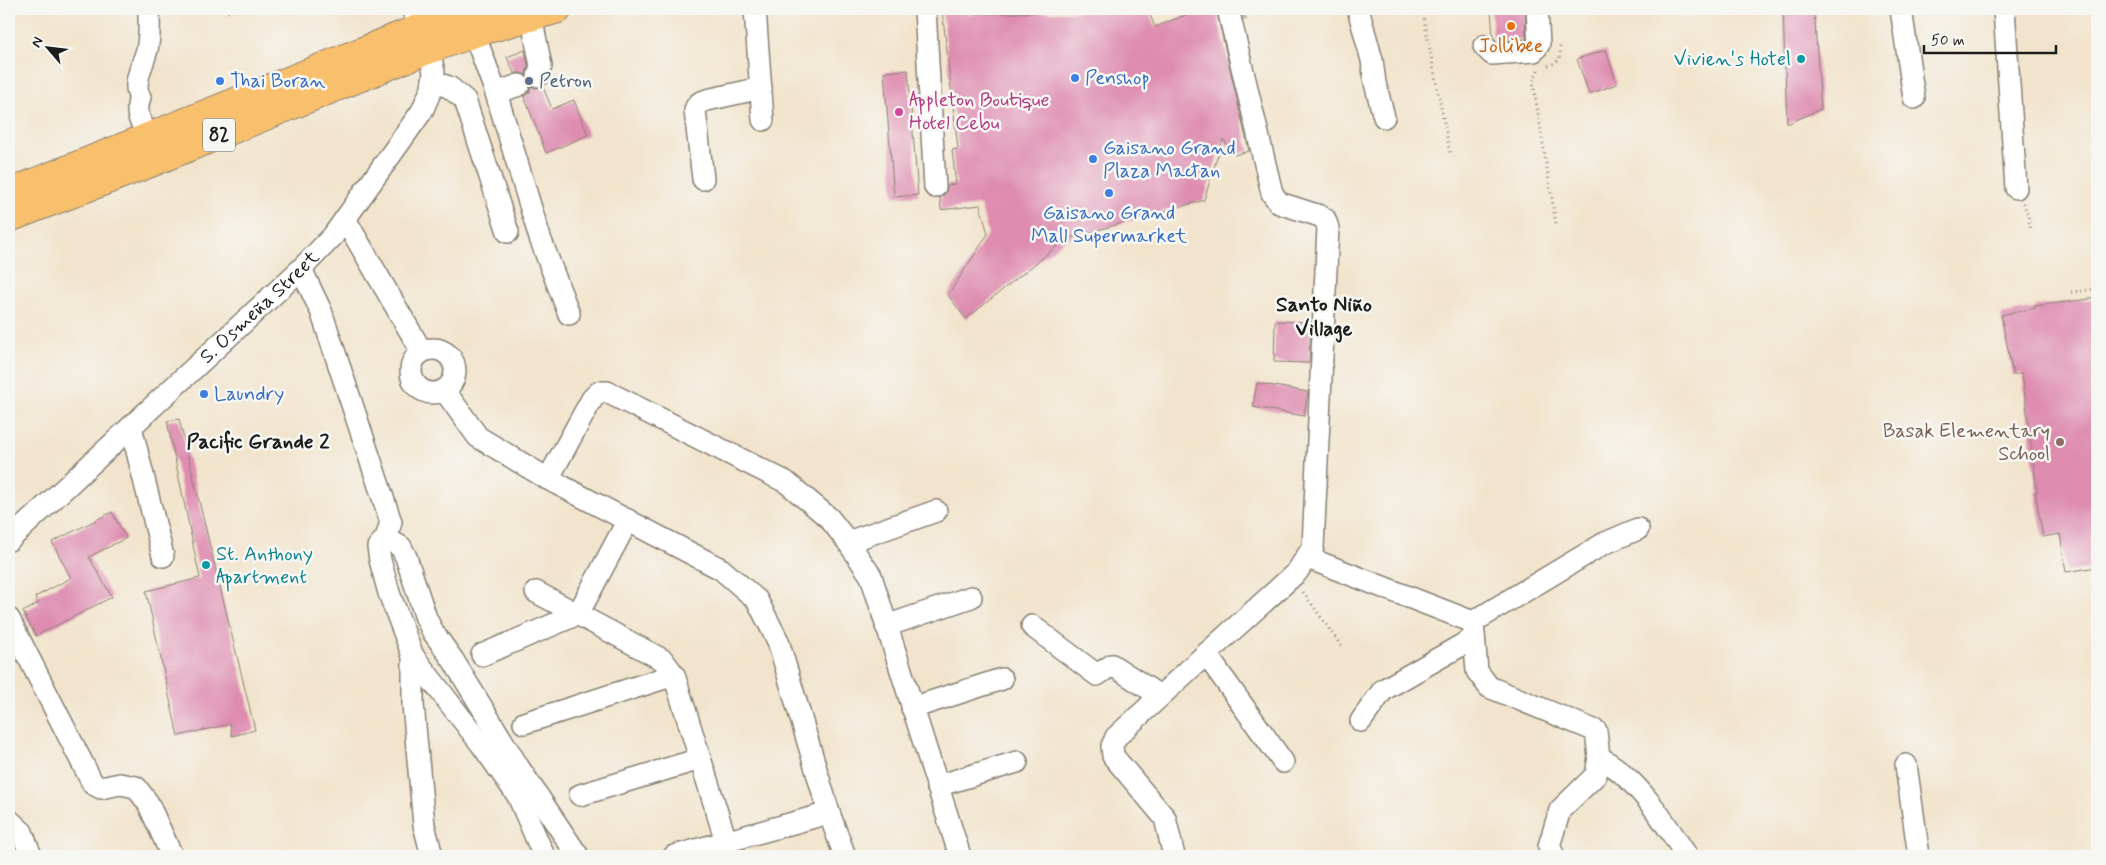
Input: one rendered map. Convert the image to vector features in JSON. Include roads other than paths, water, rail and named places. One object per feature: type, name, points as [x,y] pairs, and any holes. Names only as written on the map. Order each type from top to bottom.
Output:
[{"type":"main road","name":"82","points":[[9,193],[421,29],[476,19],[531,16],[558,9]]},
{"type":"main road","name":"82","points":[[9,218],[421,29]]},
{"type":"street","points":[[149,9],[148,45],[137,84],[140,96],[137,105],[138,118],[150,137]]},
{"type":"street","points":[[755,9],[763,120]]},
{"type":"street","points":[[926,9],[936,187]]},
{"type":"street","points":[[1358,9],[1372,60],[1375,83],[1384,118]]},
{"type":"street","points":[[1484,46],[1492,54],[1534,51],[1539,44],[1537,9]]},
{"type":"street","points":[[1901,9],[1914,98]]},
{"type":"street","points":[[2004,9],[2016,188]]},
{"type":"street","points":[[1174,856],[1164,818],[1114,756],[1112,746],[1116,737],[1303,565],[1313,547],[1328,228],[1325,219],[1279,203],[1272,194],[1232,11]]},
{"type":"street","points":[[531,16],[541,66],[538,76]]},
{"type":"street","points":[[476,19],[496,93],[540,238],[569,314]]},
{"type":"street","name":"S. Osmeña Street","points":[[9,540],[301,269],[339,228],[422,111],[433,82],[434,72],[421,29]]},
{"type":"street","points":[[433,82],[449,87],[466,100],[508,232]]},
{"type":"street","points":[[496,93],[519,85]]},
{"type":"street","points":[[703,180],[695,111],[697,105],[699,102],[761,88]]},
{"type":"street","points":[[339,228],[391,297],[422,352]]},
{"type":"street","points":[[301,269],[327,327],[391,522],[386,538],[378,548],[389,594],[413,656],[482,745],[518,796],[544,856]]},
{"type":"street","points":[[437,349],[450,357],[454,364],[454,379],[444,390],[430,393],[418,387],[414,382],[411,368],[417,356],[422,352],[437,349]]},
{"type":"street","points":[[444,390],[478,437],[548,479],[721,569],[757,600],[778,640],[829,813],[844,856]]},
{"type":"street","points":[[548,479],[592,399],[599,392],[607,392],[786,482],[829,518],[848,542],[870,576],[960,856]]},
{"type":"street","points":[[131,427],[163,556]]},
{"type":"street","points":[[848,542],[936,511]]},
{"type":"street","points":[[482,655],[578,614],[628,520]]},
{"type":"street","points":[[1361,721],[1383,690],[1603,544],[1638,529]]},
{"type":"street","points":[[386,538],[401,547],[426,618],[433,632],[453,660],[518,768],[578,856]]},
{"type":"street","points":[[1303,565],[1473,630]]},
{"type":"street","points":[[536,592],[663,660],[674,675],[726,841]]},
{"type":"street","points":[[886,626],[971,597]]},
{"type":"street","points":[[9,619],[93,784],[101,788],[120,784],[136,787],[148,803],[172,856]]},
{"type":"street","points":[[1032,626],[1097,675],[1112,665],[1160,696]]},
{"type":"street","points":[[1473,630],[1477,671],[1489,687],[1596,731],[1599,757],[1596,775],[1560,810],[1549,846],[1554,856]]},
{"type":"street","points":[[1206,654],[1283,762]]},
{"type":"street","points":[[413,656],[413,704],[423,815],[432,856]]},
{"type":"street","points":[[524,723],[674,675]]},
{"type":"street","points":[[912,708],[1002,679]]},
{"type":"street","points":[[1599,757],[1636,785],[1687,856]]},
{"type":"street","points":[[580,795],[700,759]]},
{"type":"street","points":[[937,786],[1017,762]]},
{"type":"street","points":[[1906,764],[1919,856]]},
{"type":"street","points":[[685,855],[726,841],[829,813]]},
{"type":"street","points":[[9,820],[22,832],[30,856]]},
{"type":"tunnel","points":[[1238,11],[1244,9]]},
{"type":"place","name":"Jollibee","points":[[1511,26]]},
{"type":"place","name":"Vivien's Hotel","points":[[1801,59]]},
{"type":"place","name":"Penshop","points":[[1075,78]]},
{"type":"place","name":"Thai Boran","points":[[220,81]]},
{"type":"place","name":"Petron","points":[[529,81]]},
{"type":"place","name":"Appleton Boutique Hotel Cebu","points":[[899,112]]},
{"type":"place","name":"Gaisano Grand Plaza Mactan","points":[[1093,159]]},
{"type":"place","name":"Gaisano Grand Mall Supermarket","points":[[1109,193]]},
{"type":"place","name":"Laundry","points":[[204,394]]},
{"type":"place","name":"Basak Elementary School","points":[[2060,442]]},
{"type":"place","name":"St. Anthony Apartment","points":[[206,565]]},
{"type":"district","name":"Santo Niño Village","points":[[1324,317]]},
{"type":"district","name":"Pacific Grande 2","points":[[258,442]]}]
